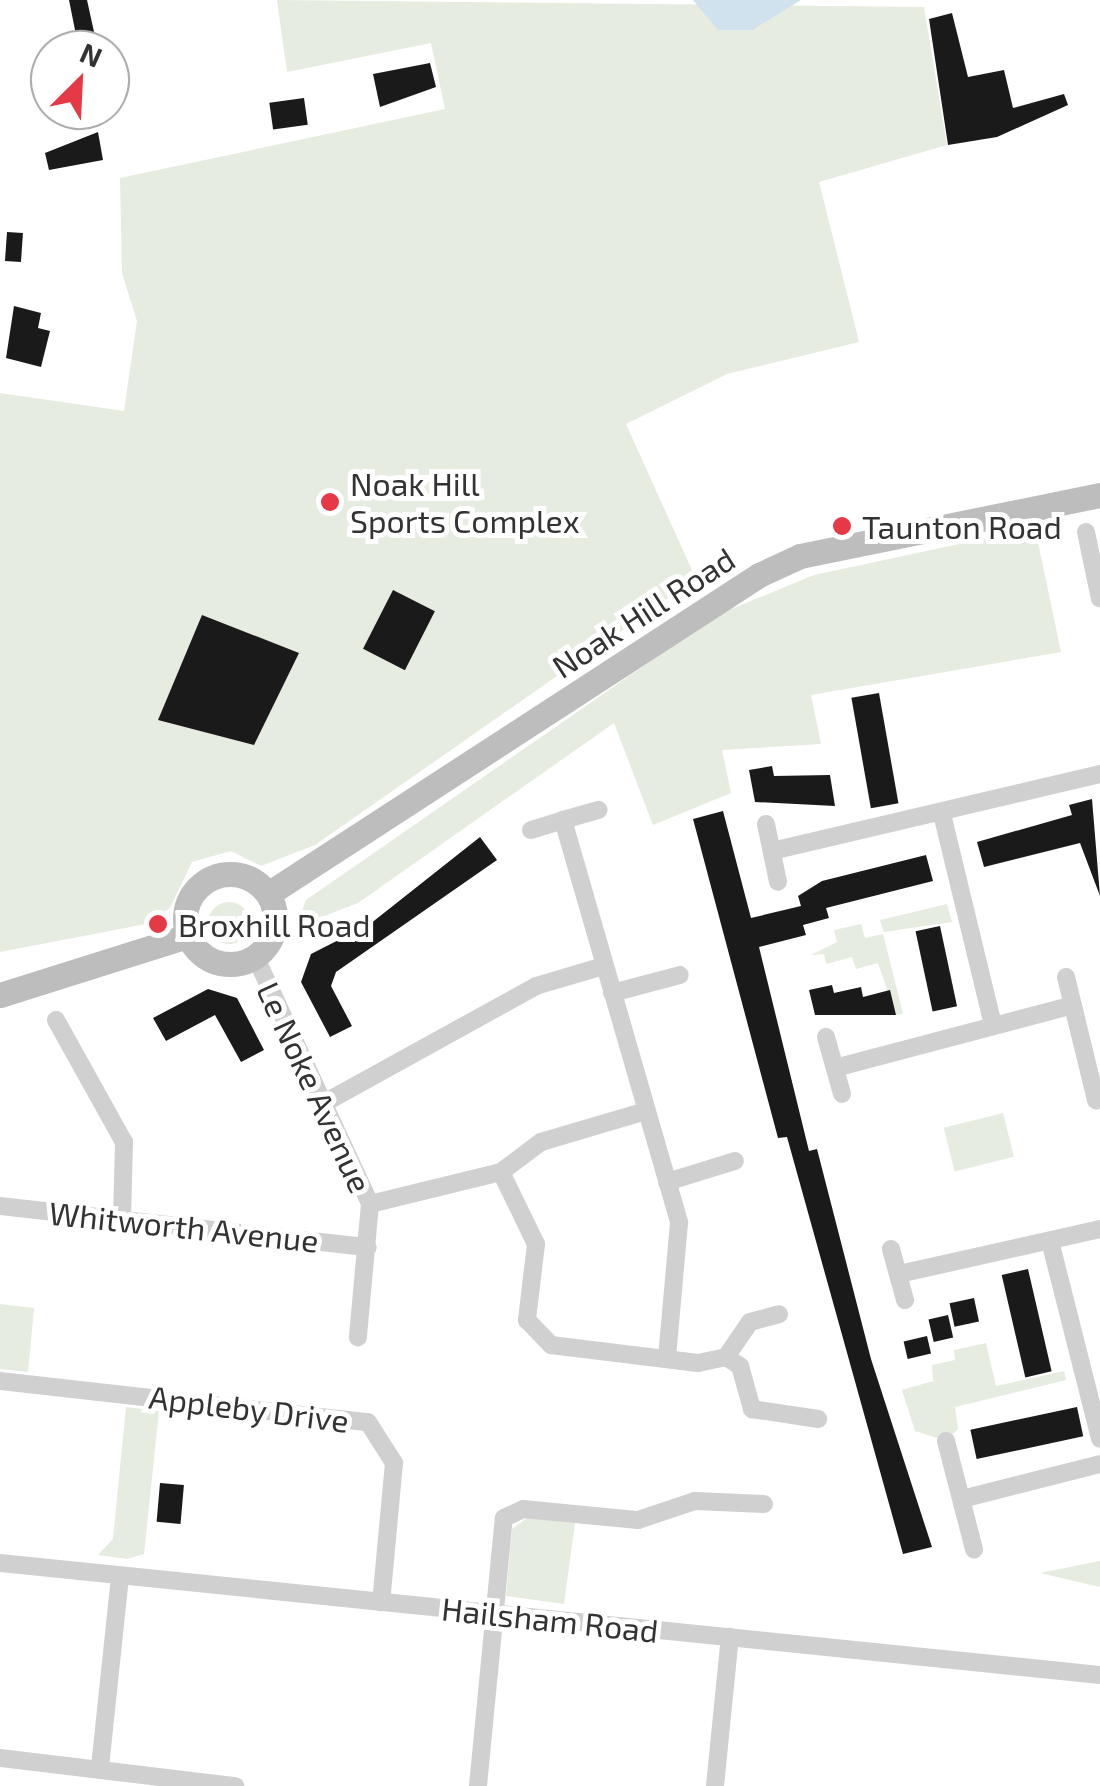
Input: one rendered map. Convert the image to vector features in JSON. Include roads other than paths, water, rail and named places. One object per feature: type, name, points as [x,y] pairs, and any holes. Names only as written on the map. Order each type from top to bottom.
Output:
[{"type":"street","name":"Noak Hill Road","points":[[268,894],[758,575],[800,556],[1100,495]]},
{"type":"street","points":[[1086,532],[1100,598]]},
{"type":"street","points":[[772,851],[1100,774]]},
{"type":"street","points":[[531,830],[599,810]]},
{"type":"street","points":[[942,814],[993,1025]]},
{"type":"street","points":[[563,820],[679,1223],[667,1358]]},
{"type":"street","points":[[766,824],[778,882]]},
{"type":"street","points":[[232,874],[268,894],[276,922],[256,958],[222,964],[187,936],[186,908],[203,882],[232,874]]},
{"type":"street","points":[[0,995],[187,936]]},
{"type":"street","name":"Le Noke Avenue","points":[[256,958],[370,1204],[358,1336]]},
{"type":"street","points":[[326,1102],[536,986],[603,966]]},
{"type":"street","points":[[612,994],[680,976]]},
{"type":"street","points":[[1066,977],[1096,1100]]},
{"type":"street","points":[[835,1068],[1073,1005]]},
{"type":"street","points":[[56,1020],[124,1142],[122,1219]]},
{"type":"street","points":[[826,1036],[842,1094]]},
{"type":"street","points":[[370,1204],[501,1172],[541,1142],[646,1111]]},
{"type":"street","points":[[668,1182],[735,1162]]},
{"type":"street","points":[[501,1172],[536,1244],[532,1330],[551,1346],[667,1358],[726,1357],[740,1366],[752,1409],[818,1419]]},
{"type":"street","name":"Whitworth Avenue","points":[[0,1206],[368,1247]]},
{"type":"street","points":[[899,1274],[1100,1229]]},
{"type":"street","points":[[1050,1241],[1100,1439]]},
{"type":"street","points":[[891,1248],[905,1300]]},
{"type":"street","points":[[726,1357],[750,1322],[779,1314]]},
{"type":"street","name":"Appleby Drive","points":[[0,1381],[368,1422],[394,1464],[381,1602]]},
{"type":"street","points":[[946,1441],[974,1550]]},
{"type":"street","points":[[962,1499],[1100,1464]]},
{"type":"street","points":[[478,1786],[490,1613],[501,1524],[516,1510],[638,1520],[695,1501],[764,1504]]},
{"type":"street","name":"Hailsham Road","points":[[0,1563],[1100,1675]]},
{"type":"street","points":[[100,1767],[120,1576]]},
{"type":"street","points":[[715,1786],[730,1638]]},
{"type":"street","points":[[0,1758],[235,1786]]},
{"type":"water","points":[[693,0],[801,0],[752,30],[718,30]]},
{"type":"place","name":"Noak Hill Sports Complex","points":[[330,502]]},
{"type":"place","name":"Taunton Road","points":[[842,526]]},
{"type":"place","name":"Broxhill Road","points":[[158,924]]}]
